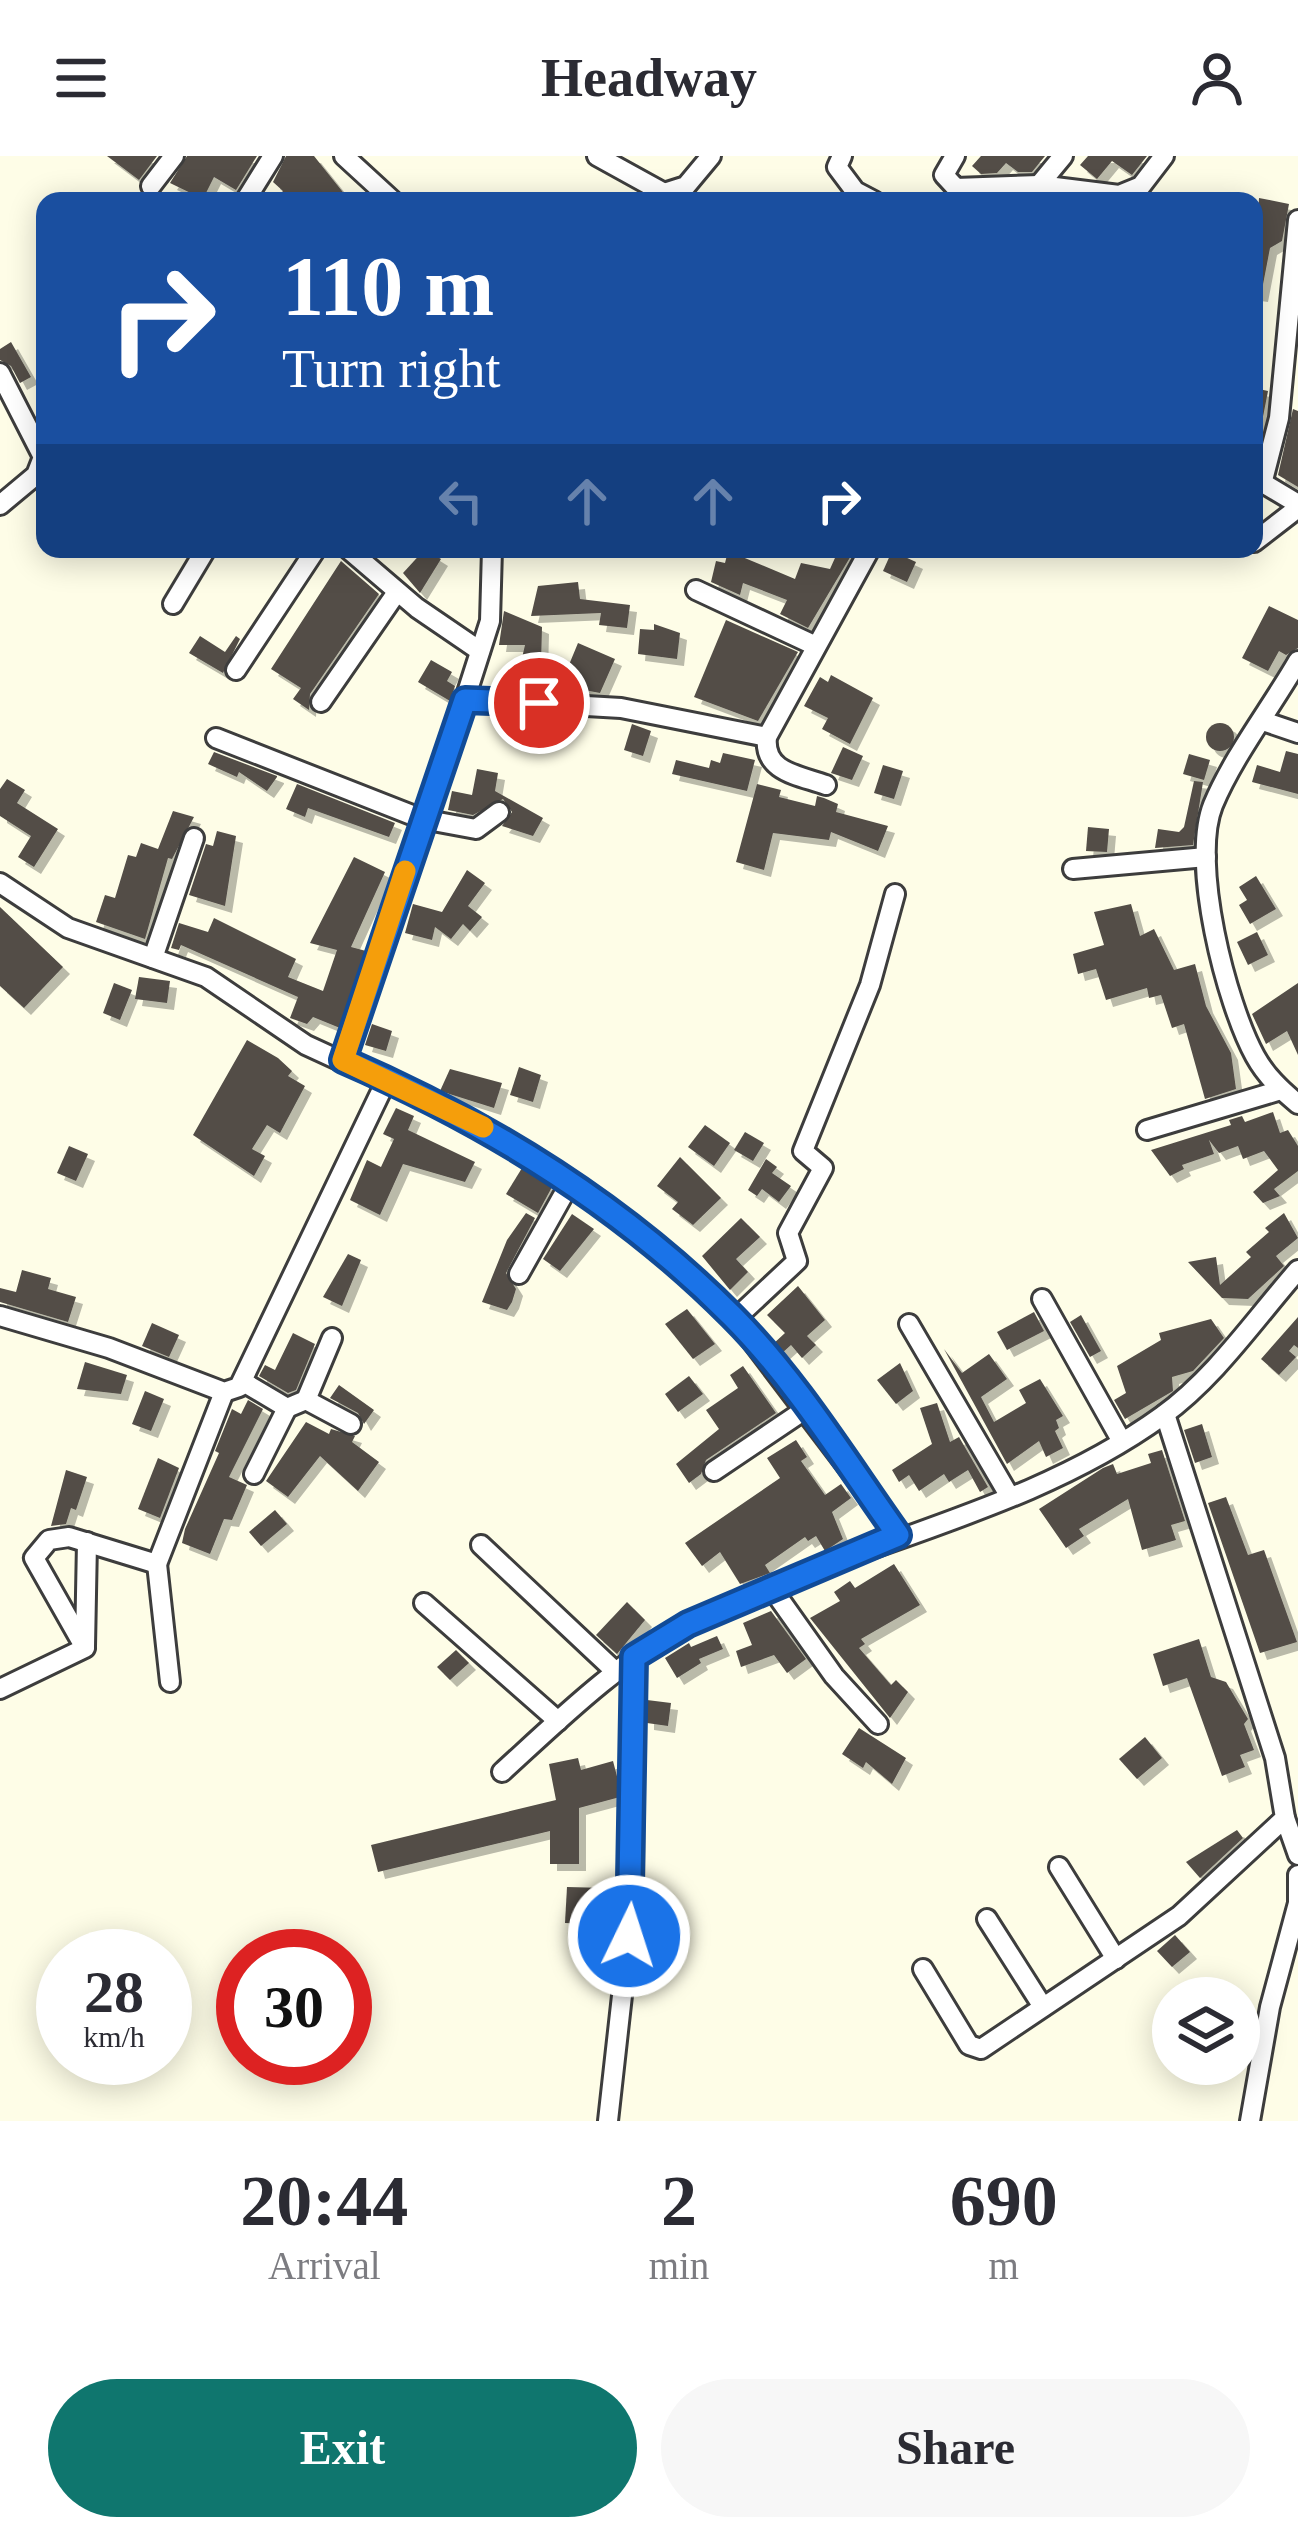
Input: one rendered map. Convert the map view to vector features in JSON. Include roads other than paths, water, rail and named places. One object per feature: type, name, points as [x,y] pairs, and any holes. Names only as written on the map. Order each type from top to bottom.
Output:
[{"type":"street","points":[[151,186],[173,156]]},
{"type":"street","points":[[251,192],[274,156]]},
{"type":"street","points":[[344,156],[383,192]]},
{"type":"street","points":[[596,156],[662,192]]},
{"type":"street","points":[[667,192],[686,186],[711,156]]},
{"type":"street","points":[[842,156],[837,167],[842,179],[861,192]]},
{"type":"street","points":[[955,156],[945,168],[949,186],[1039,185],[1095,192]]},
{"type":"street","points":[[1039,185],[1063,156]]},
{"type":"street","points":[[1126,192],[1141,186],[1164,156]]},
{"type":"street","points":[[1263,466],[1279,418],[1298,220]]},
{"type":"street","points":[[0,373],[36,443]]},
{"type":"street","points":[[0,505],[36,475]]},
{"type":"street","points":[[1263,484],[1298,506],[1263,535]]},
{"type":"street","points":[[173,604],[201,558]]},
{"type":"street","points":[[236,670],[310,558]]},
{"type":"street","points":[[358,558],[480,651]]},
{"type":"street","points":[[343,1060],[490,621],[492,558]]},
{"type":"street","points":[[826,785],[773,766],[766,757],[767,737],[865,558]]},
{"type":"street","points":[[696,590],[816,646]]},
{"type":"street","points":[[321,702],[397,592]]},
{"type":"street","points":[[1298,661],[1213,806],[1206,856],[1227,981],[1254,1054],[1298,1104]]},
{"type":"street","points":[[465,700],[621,708],[767,737]]},
{"type":"street","points":[[1263,722],[1298,733]]},
{"type":"street","points":[[216,738],[422,819],[476,829],[499,812]]},
{"type":"street","points":[[153,958],[194,838]]},
{"type":"street","points":[[1072,869],[1206,856]]},
{"type":"street","points":[[0,883],[68,928],[206,977],[306,1045],[484,1127],[570,1183],[665,1254],[735,1319],[898,1535]]},
{"type":"street","points":[[735,1319],[796,1261],[788,1233],[824,1168],[802,1151],[869,985],[895,894]]},
{"type":"street","points":[[0,1316],[109,1348],[224,1392],[245,1383],[387,1079]]},
{"type":"street","points":[[1147,1130],[1281,1090]]},
{"type":"street","points":[[519,1274],[570,1183]]},
{"type":"street","points":[[502,1772],[634,1657],[688,1624],[898,1535],[1010,1497],[1166,1414],[1200,1383],[1298,1270]]},
{"type":"street","points":[[1042,1299],[1121,1440]]},
{"type":"street","points":[[909,1324],[1010,1497]]},
{"type":"street","points":[[254,1474],[287,1408],[306,1400],[332,1338]]},
{"type":"street","points":[[245,1383],[287,1408]]},
{"type":"street","points":[[170,1682],[157,1564],[224,1392]]},
{"type":"street","points":[[306,1400],[351,1424]]},
{"type":"street","points":[[713,1472],[806,1409]]},
{"type":"street","points":[[1166,1414],[1275,1758],[1285,1817],[1298,1855]]},
{"type":"street","points":[[85,1648],[34,1558],[49,1540],[86,1543],[157,1564]]},
{"type":"street","points":[[85,1648],[86,1543]]},
{"type":"street","points":[[481,1545],[616,1672]]},
{"type":"street","points":[[773,1590],[834,1676],[878,1724]]},
{"type":"street","points":[[424,1603],[558,1721]]},
{"type":"street","points":[[0,1689],[85,1648]]},
{"type":"street","points":[[608,2121],[633,1897],[634,1657]]},
{"type":"street","points":[[923,1969],[975,2047],[981,2048],[1178,1916],[1285,1817]]},
{"type":"street","points":[[1059,1867],[1115,1959]]},
{"type":"street","points":[[1250,2121],[1270,2007],[1298,1903],[1298,1875]]},
{"type":"street","points":[[987,1919],[1043,2007]]}]
